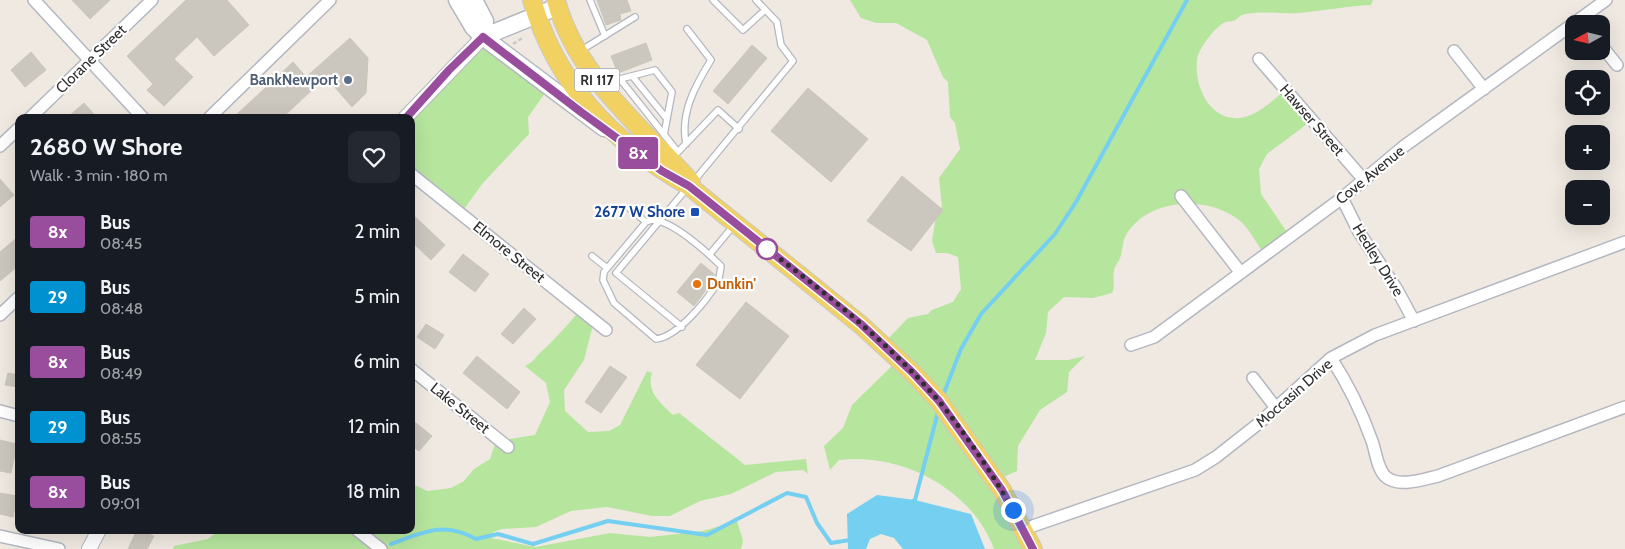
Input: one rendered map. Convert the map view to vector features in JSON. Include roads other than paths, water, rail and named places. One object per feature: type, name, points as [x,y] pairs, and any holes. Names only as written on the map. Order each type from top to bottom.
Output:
[{"type":"main road","points":[[457,0],[473,27],[483,37],[581,112],[620,139]]},
{"type":"main road","points":[[474,0],[485,21],[483,37]]},
{"type":"main road","points":[[483,37],[534,7],[556,3]]},
{"type":"main road","name":"RI 117","points":[[556,3],[578,52],[600,83],[660,141]]},
{"type":"main road","name":"RI 117","points":[[534,7],[546,43],[580,95],[620,139],[662,171],[690,185],[719,211],[861,324],[912,372],[939,401],[1002,490],[1033,549]]},
{"type":"main road","points":[[660,141],[674,156],[690,185]]},
{"type":"street","points":[[34,0],[139,114]]},
{"type":"street","name":"Clorane Street","points":[[34,114],[152,0]]},
{"type":"street","points":[[212,114],[330,0]]},
{"type":"street","name":"Cove Avenue","points":[[1590,15],[1606,0]]},
{"type":"street","name":"Cove Avenue","points":[[1131,345],[1154,336],[1342,198],[1403,147],[1565,33]]},
{"type":"street","points":[[410,114],[449,70],[483,37]]},
{"type":"street","points":[[1454,52],[1484,89]]},
{"type":"street","points":[[1610,56],[1617,65]]},
{"type":"street","name":"Hawser Street","points":[[1260,59],[1364,180]]},
{"type":"street","points":[[0,146],[15,132]]},
{"type":"street","name":"Elmore Street","points":[[415,177],[606,330]]},
{"type":"street","points":[[1181,196],[1241,273]]},
{"type":"street","name":"Hedley Drive","points":[[1342,198],[1359,232],[1396,288],[1414,321]]},
{"type":"street","name":"Moccasin Drive","points":[[1024,529],[1195,470],[1216,458],[1276,408],[1331,358],[1375,335],[1625,242]]},
{"type":"street","points":[[0,314],[15,301]]},
{"type":"street","points":[[1331,358],[1344,377],[1368,432],[1380,467],[1386,478],[1397,481],[1414,482],[1438,476],[1625,407]]},
{"type":"street","name":"Lake Street","points":[[415,372],[508,447]]},
{"type":"street","points":[[1253,378],[1276,408]]},
{"type":"street","points":[[0,411],[15,415]]},
{"type":"street","points":[[89,549],[97,534]]},
{"type":"street","points":[[362,534],[381,549]]},
{"type":"street","points":[[0,536],[59,549]]},
{"type":"lane","points":[[590,0],[605,36]]},
{"type":"lane","points":[[713,0],[743,30],[765,10]]},
{"type":"lane","points":[[682,327],[616,273],[793,61],[781,45],[777,22],[756,0]]},
{"type":"lane","points":[[578,52],[635,17]]},
{"type":"lane","points":[[686,144],[683,128],[686,116],[695,86],[711,60],[687,29]]},
{"type":"lane","points":[[600,83],[634,77],[655,70],[672,92],[667,119],[660,141]]},
{"type":"lane","points":[[634,77],[667,119]]},
{"type":"lane","points":[[620,79],[660,141]]},
{"type":"lane","points":[[674,156],[718,110],[739,128]]},
{"type":"lane","points":[[629,208],[646,222]]},
{"type":"lane","points":[[660,220],[710,254],[721,266],[719,280],[682,327],[665,338],[656,339],[614,303],[603,280],[604,272],[646,222],[660,220]]},
{"type":"lane","points":[[710,254],[735,224]]},
{"type":"lane","points":[[592,256],[607,268]]},
{"type":"water","points":[[877,495],[915,500],[971,514],[985,549],[903,549],[894,538],[881,534],[870,539],[866,549],[848,549],[847,514]]},
{"type":"waterway","points":[[942,398],[961,349],[981,314],[1055,234],[1076,202],[1187,0]]},
{"type":"waterway","points":[[911,502],[915,500],[938,412]]},
{"type":"waterway","points":[[391,544],[433,530],[453,530],[476,539],[498,534],[533,544],[608,521],[707,535],[787,493],[806,497],[817,523],[831,543],[850,540]]},
{"type":"place","name":"BankNewport","points":[[348,80]]},
{"type":"place","name":"2677 W Shore","points":[[695,212]]},
{"type":"place","name":"Dunkin'","points":[[697,284]]}]
